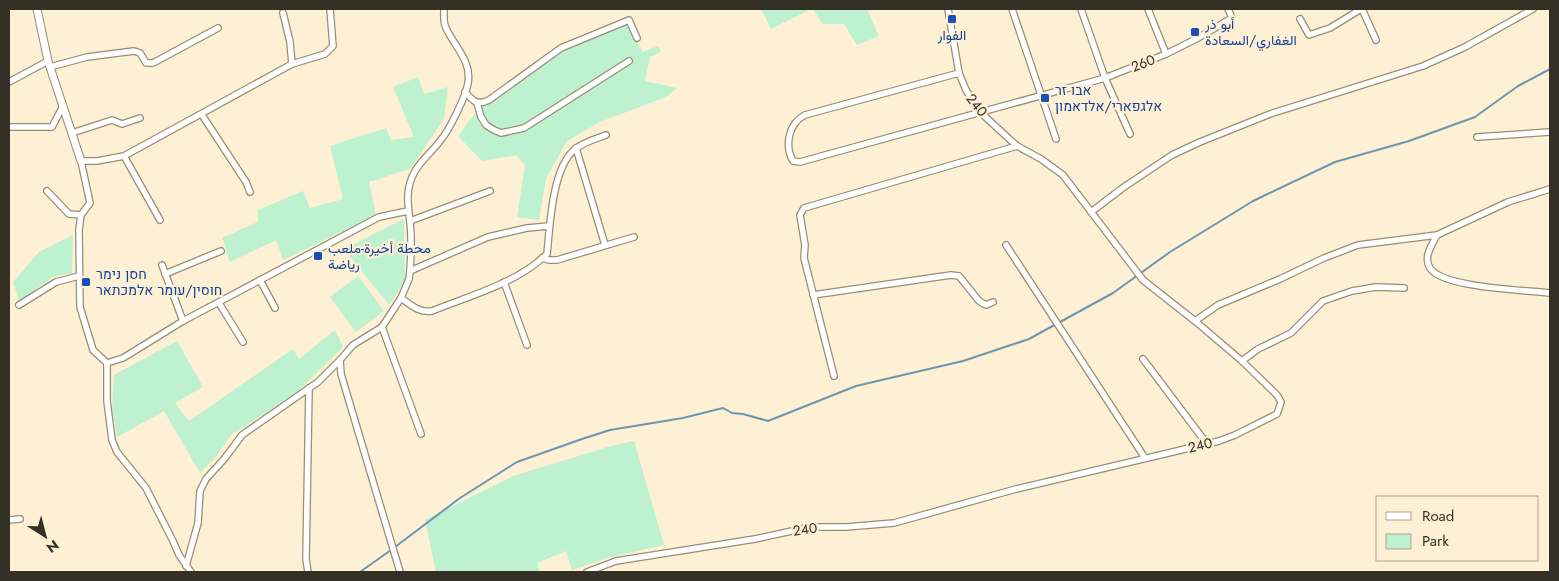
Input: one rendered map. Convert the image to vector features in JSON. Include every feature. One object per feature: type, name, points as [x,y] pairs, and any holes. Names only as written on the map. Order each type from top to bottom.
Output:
[{"type":"street","points":[[37,9],[49,64],[81,161],[90,203],[81,215],[79,230],[80,306],[93,350],[107,363],[107,401],[112,440],[117,452],[146,488],[174,540],[179,556],[191,572]]},
{"type":"street","points":[[81,161],[97,161],[124,156],[202,115],[292,64],[326,54],[333,46],[330,9]]},
{"type":"street","points":[[186,566],[198,523],[200,491],[206,479],[242,435],[318,382],[354,345],[382,327],[401,298],[409,279],[410,271],[408,193],[413,174],[447,131],[468,83],[467,68],[462,52],[445,26],[444,9]]},
{"type":"street","name":"240","points":[[587,572],[616,561],[746,540],[810,527],[894,523],[1016,489],[1207,444],[1235,435],[1277,414],[1279,411],[1281,402],[1277,395],[1242,361],[1196,321],[1143,280],[1063,175],[1041,159],[1017,146],[980,112],[958,73],[948,9]]},
{"type":"street","points":[[1012,9],[1056,139]]},
{"type":"street","points":[[1081,9],[1105,78],[1130,134]]},
{"type":"street","points":[[1148,9],[1166,54]]},
{"type":"street","name":"260","points":[[958,73],[805,115],[794,123],[790,130],[790,156],[793,161],[800,162],[1105,78],[1166,54],[1196,39],[1232,18],[1228,9]]},
{"type":"street","points":[[1300,19],[1309,36],[1330,28],[1362,9],[1376,40]]},
{"type":"street","points":[[1091,212],[1172,155],[1200,142],[1270,114],[1423,66],[1458,50],[1534,9]]},
{"type":"street","points":[[283,13],[290,42],[292,64]]},
{"type":"street","points":[[465,92],[477,103],[489,100],[561,48],[628,20],[637,38]]},
{"type":"street","points":[[9,82],[49,64],[87,57],[134,51],[140,53],[146,63],[153,63],[218,28]]},
{"type":"street","points":[[477,103],[481,117],[486,125],[501,132],[518,130],[630,61]]},
{"type":"street","points":[[9,128],[52,127],[63,106]]},
{"type":"street","points":[[202,115],[246,182],[250,192]]},
{"type":"street","points":[[72,133],[112,120],[122,124],[140,118]]},
{"type":"street","points":[[1477,137],[1550,132]]},
{"type":"street","points":[[401,298],[414,308],[424,312],[432,311],[515,278],[536,264],[547,254],[549,226],[562,170],[568,157],[576,148],[606,135]]},
{"type":"street","points":[[834,376],[804,258],[805,245],[800,215],[804,208],[1017,146]]},
{"type":"street","points":[[576,148],[605,245]]},
{"type":"street","points":[[124,156],[160,220]]},
{"type":"street","points":[[1196,321],[1218,304],[1280,280],[1324,258],[1358,245],[1437,236],[1508,202],[1550,189]]},
{"type":"street","points":[[47,191],[69,214],[81,215]]},
{"type":"street","points":[[410,221],[490,191]]},
{"type":"street","points":[[107,363],[123,358],[184,321],[379,217],[408,211]]},
{"type":"street","points":[[410,271],[488,237],[527,228],[549,226]]},
{"type":"street","points":[[1437,236],[1427,257],[1428,263],[1435,274],[1442,278],[1465,284],[1550,293]]},
{"type":"street","points":[[542,258],[557,260],[634,237]]},
{"type":"street","points":[[1006,245],[1145,458]]},
{"type":"street","points":[[165,274],[221,251]]},
{"type":"street","points":[[162,265],[184,321]]},
{"type":"street","points":[[812,295],[951,275],[959,276],[979,301],[986,304],[993,302]]},
{"type":"street","points":[[19,305],[56,282],[79,276]]},
{"type":"street","points":[[260,280],[275,308]]},
{"type":"street","points":[[504,282],[527,345]]},
{"type":"street","points":[[1242,361],[1258,349],[1291,333],[1323,301],[1352,291],[1376,287],[1404,288]]},
{"type":"street","points":[[219,303],[243,342]]},
{"type":"street","points":[[382,327],[421,434]]},
{"type":"street","points":[[1143,359],[1207,444]]},
{"type":"street","points":[[340,360],[341,374],[400,572]]},
{"type":"street","points":[[308,388],[306,560],[308,572]]},
{"type":"street","points":[[9,520],[20,519]]},
{"type":"green space","points":[[761,9],[811,9],[771,29]]},
{"type":"green space","points":[[813,9],[867,9],[879,36],[857,45],[844,24],[823,24]]},
{"type":"green space","points":[[625,23],[643,52],[658,46],[661,52],[650,57],[645,81],[677,88],[666,97],[600,122],[567,141],[546,179],[539,220],[517,217],[525,165],[516,155],[482,161],[458,136],[480,107],[566,45]]},
{"type":"green space","points":[[418,77],[424,94],[448,87],[444,119],[410,169],[369,182],[376,215],[283,260],[276,240],[230,262],[222,238],[258,222],[258,210],[303,191],[310,208],[343,199],[330,146],[386,128],[391,140],[414,137],[393,87]]},
{"type":"green space","points":[[404,219],[405,281],[389,305],[344,249]]},
{"type":"green space","points":[[73,235],[72,273],[54,276],[19,301],[13,282],[39,252]]},
{"type":"green space","points":[[358,276],[384,311],[356,332],[330,297]]},
{"type":"green space","points":[[335,330],[343,347],[296,393],[231,435],[216,457],[200,473],[164,411],[117,437],[112,408],[114,375],[177,341],[203,387],[175,403],[189,421],[293,349],[299,359]]},
{"type":"green space","points":[[634,441],[664,545],[607,558],[572,570],[566,551],[537,563],[540,572],[436,572],[425,520],[513,476],[611,446]]},
{"type":"waterway","points":[[395,547],[460,498],[517,462],[582,439],[610,430],[683,418],[723,408],[732,413],[768,421],[856,386],[963,361],[1029,339],[1113,293],[1170,252],[1253,201],[1335,162],[1409,141],[1475,117],[1518,86],[1550,69]]},
{"type":"waterway","points":[[360,572],[391,550]]},
{"type":"place","name":"الفوار","points":[[952,19]]},
{"type":"place","name":"أبو ذر الغفاري/السعادة","points":[[1195,32]]},
{"type":"place","name":"אבו זר אלגפארי/אלדאמון","points":[[1045,98]]},
{"type":"place","name":"محطة أخيرة-ملعب رياضة","points":[[318,256]]},
{"type":"place","name":"חסן נימר חוסין/עומר אלמכתאר","points":[[86,282]]}]
